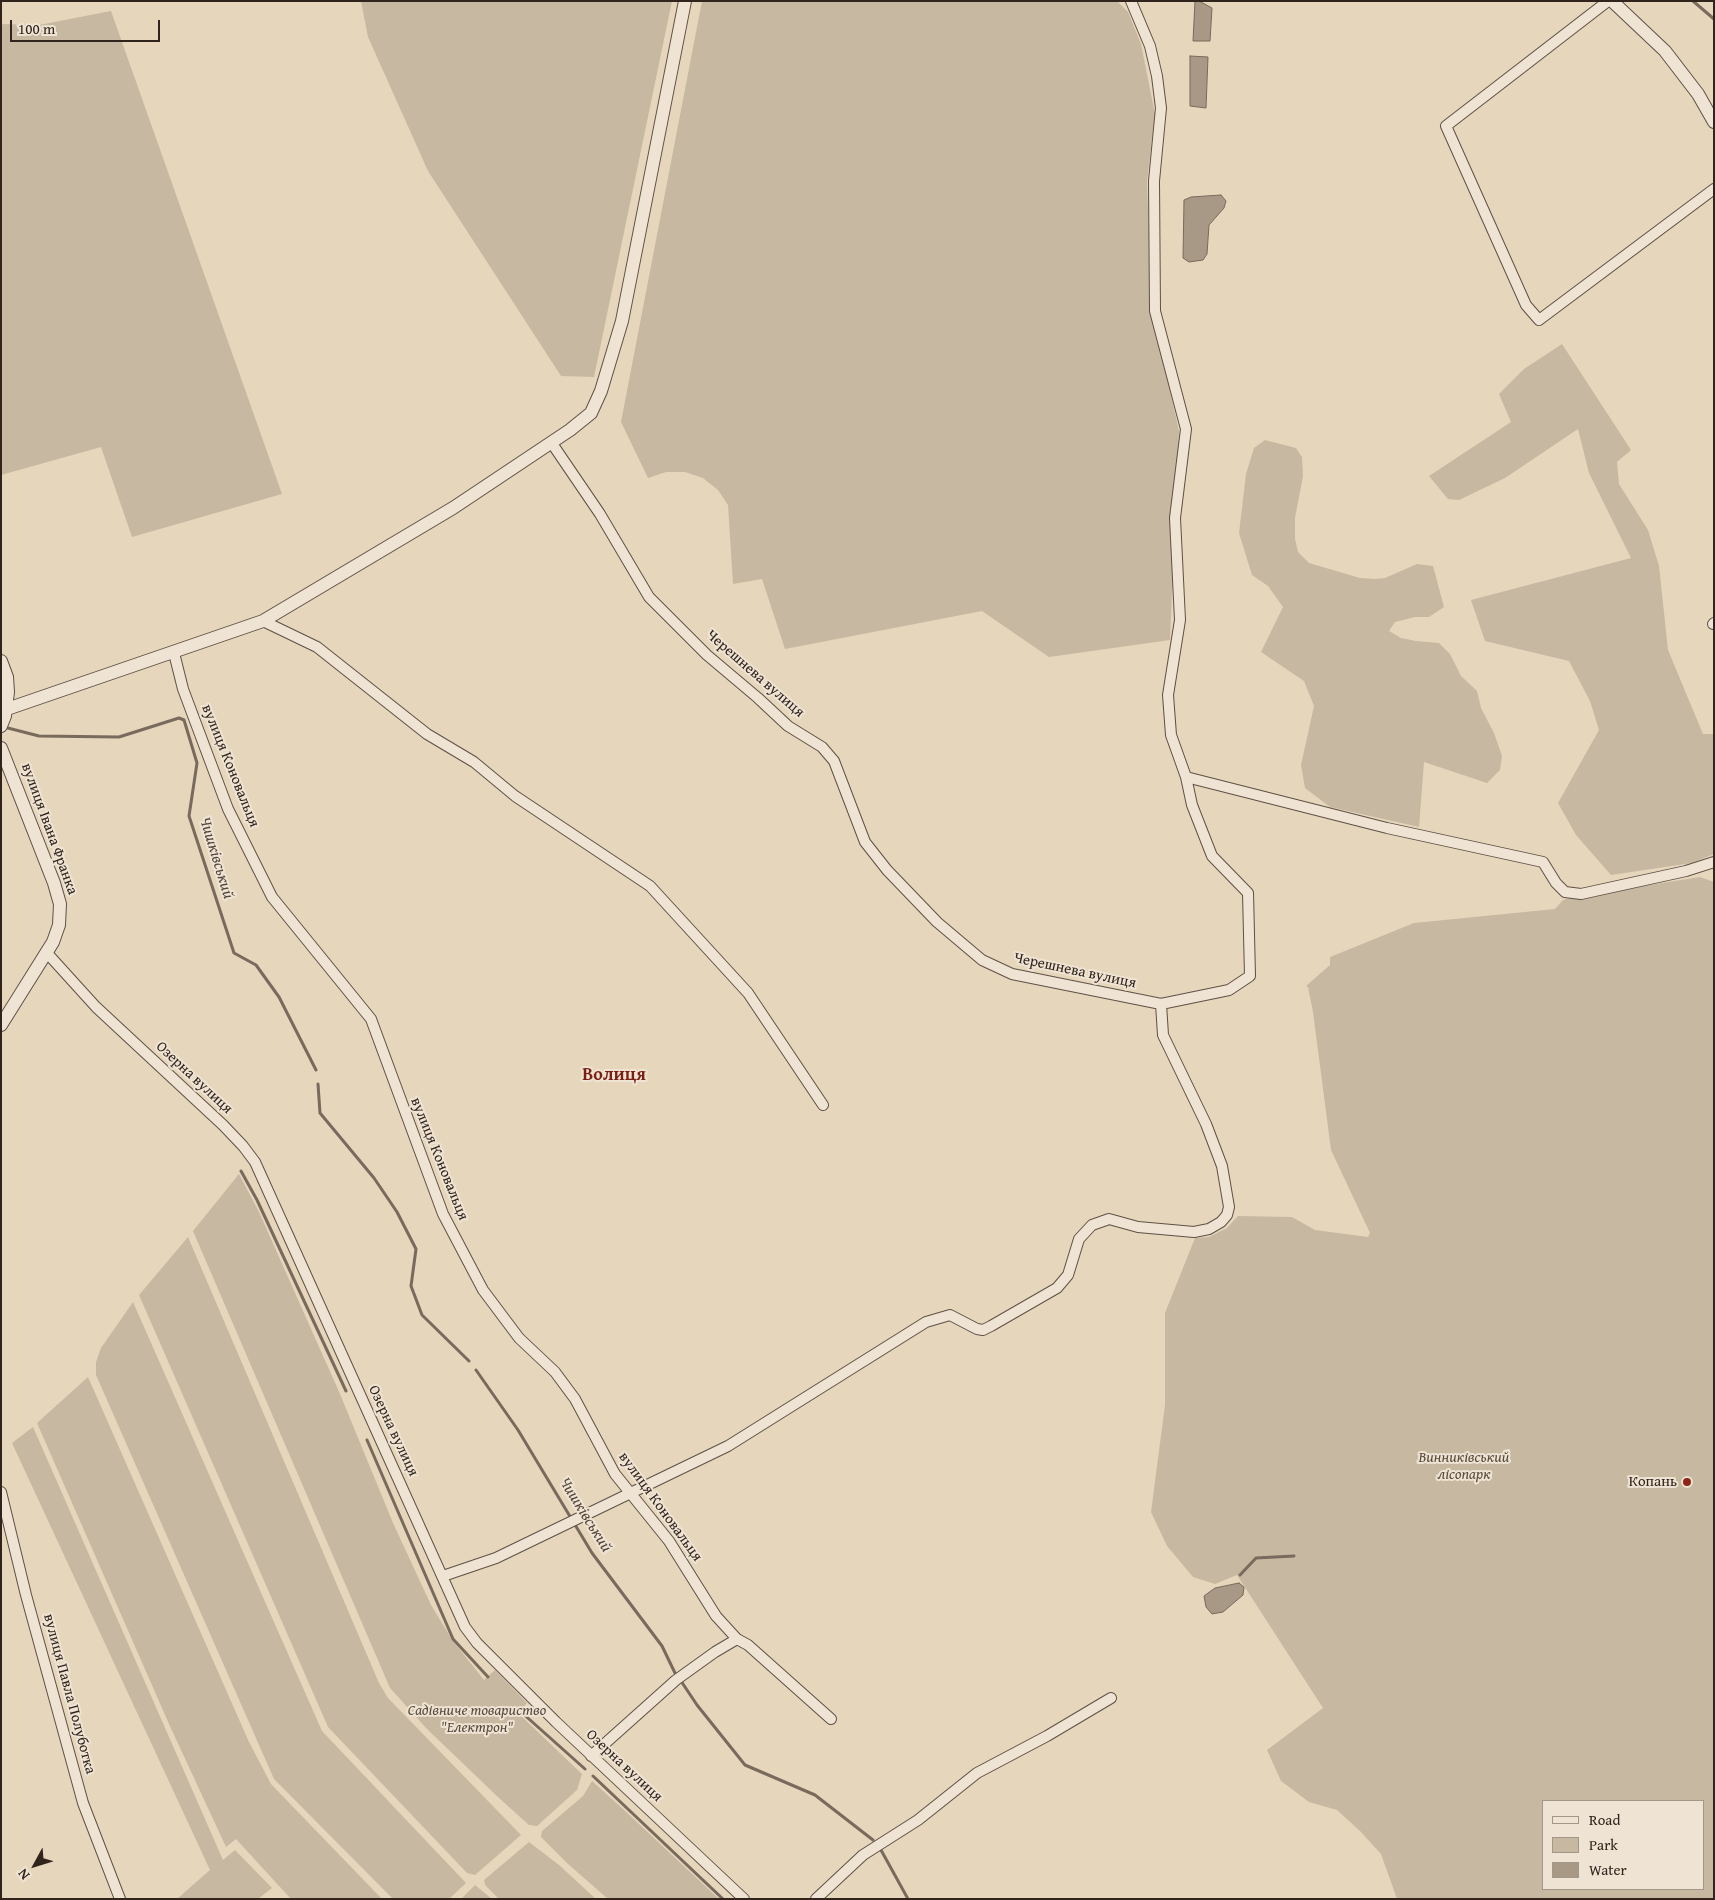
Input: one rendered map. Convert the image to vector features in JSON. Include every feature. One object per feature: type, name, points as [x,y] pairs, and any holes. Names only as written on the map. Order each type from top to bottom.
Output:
[{"type":"street","points":[[1,661],[7,677],[4,717],[263,621],[453,508],[591,413],[601,391],[622,321],[685,1]]},
{"type":"street","points":[[1131,1],[1150,46],[1157,76],[1160,108],[1154,181],[1154,311],[1186,429],[1175,518],[1180,620],[1168,695],[1171,735],[1186,777],[1387,828],[1543,862],[1556,883],[1565,892],[1581,894],[1686,871],[1714,862]]},
{"type":"street","points":[[1608,1],[1446,126],[1526,305],[1539,320],[1714,189]]},
{"type":"street","points":[[1612,1],[1665,50],[1698,94],[1714,122]]},
{"type":"street","name":"Черешнева вулиця","points":[[551,442],[600,514],[649,597],[707,655],[788,726],[822,747],[834,761],[866,842],[887,870],[937,922],[982,960],[997,969],[1080,990],[1161,1004],[1229,990],[1250,976],[1248,893],[1212,856],[1192,805],[1186,777]]},
{"type":"street","points":[[263,621],[317,647],[427,734],[474,762],[515,796],[650,886],[748,993],[823,1106]]},
{"type":"street","name":"вулиця Коновальця","points":[[174,653],[182,689],[228,809],[272,897],[371,1019],[410,1132],[443,1214],[483,1290],[519,1338],[560,1378],[575,1398],[615,1474],[669,1541],[716,1616],[737,1639],[748,1645],[831,1720]]},
{"type":"street","name":"вулиця Івана Франка","points":[[1,748],[59,898],[59,925],[47,953],[1,1025]]},
{"type":"street","name":"Озерна вулиця","points":[[47,953],[96,1007],[223,1125],[255,1162],[465,1627],[477,1643],[591,1756],[744,1899]]},
{"type":"street","points":[[443,1576],[496,1558],[728,1446],[926,1322],[950,1314],[983,1330],[1057,1288],[1068,1275],[1079,1239],[1092,1225],[1109,1219],[1138,1227],[1194,1232],[1210,1228],[1221,1222],[1227,1215],[1228,1207],[1222,1166],[1206,1124],[1163,1035],[1161,1004]]},
{"type":"street","name":"вулиця Павла Полуботка","points":[[1,1492],[26,1595],[83,1803],[120,1899]]},
{"type":"street","points":[[591,1756],[676,1680],[737,1639]]},
{"type":"street","points":[[816,1899],[863,1856],[918,1820],[977,1774],[1111,1698]]},
{"type":"green space","points":[[361,1],[672,1],[594,377],[561,376],[428,171],[368,37]]},
{"type":"green space","points":[[702,1],[1117,1],[1128,12],[1141,44],[1155,114],[1147,182],[1152,310],[1179,431],[1170,640],[1049,657],[982,611],[785,649],[762,579],[733,584],[728,505],[718,490],[703,478],[685,472],[666,472],[648,478],[621,422]]},
{"type":"green space","points":[[111,11],[282,494],[132,537],[101,447],[1,475],[1,24],[39,25]]},
{"type":"green space","points":[[1562,344],[1631,450],[1617,462],[1619,484],[1648,530],[1659,566],[1668,650],[1703,734],[1714,734],[1714,854],[1692,863],[1611,875],[1576,835],[1558,803],[1599,730],[1590,701],[1569,661],[1485,641],[1471,600],[1631,558],[1589,473],[1578,429],[1505,478],[1459,500],[1448,499],[1429,476],[1511,422],[1499,394],[1524,369]]},
{"type":"green space","points":[[1265,440],[1296,448],[1302,457],[1303,476],[1295,518],[1295,539],[1298,552],[1309,563],[1360,578],[1375,579],[1385,578],[1417,564],[1433,566],[1444,607],[1429,617],[1415,617],[1395,622],[1389,631],[1401,638],[1439,643],[1450,654],[1461,676],[1477,691],[1481,708],[1494,733],[1502,756],[1500,770],[1487,783],[1424,762],[1419,827],[1330,807],[1305,788],[1301,765],[1314,706],[1304,681],[1261,652],[1283,607],[1268,586],[1252,575],[1239,533],[1246,474],[1254,448]]},
{"type":"green space","name":"Винниківський лісопарк","points":[[1700,877],[1714,882],[1714,1899],[1397,1899],[1381,1854],[1337,1810],[1309,1802],[1281,1781],[1267,1750],[1323,1708],[1237,1575],[1215,1584],[1193,1577],[1167,1546],[1151,1512],[1165,1405],[1165,1313],[1195,1238],[1209,1237],[1227,1228],[1238,1216],[1292,1217],[1315,1230],[1368,1237],[1370,1233],[1331,1150],[1313,1012],[1308,987],[1306,986],[1330,965],[1330,957],[1414,923],[1555,909],[1563,900]]},
{"type":"green space","name":"Садівниче товариство \"Електрон\"","points":[[239,1174],[259,1212],[340,1394],[393,1523],[431,1605],[453,1641],[484,1680],[495,1670],[527,1703],[518,1713],[582,1774],[577,1790],[537,1826],[529,1825],[499,1798],[427,1729],[390,1688],[193,1231]]},
{"type":"green space","name":"Садівниче товариство \"Електрон\"","points":[[188,1237],[379,1683],[388,1698],[521,1835],[475,1875],[467,1873],[328,1727],[139,1295]]},
{"type":"green space","points":[[133,1302],[322,1731],[466,1883],[449,1899],[393,1899],[274,1779],[96,1375],[96,1362],[101,1348]]},
{"type":"green space","points":[[88,1377],[249,1742],[271,1784],[382,1899],[291,1899],[236,1839],[226,1847],[169,1724],[37,1423]]},
{"type":"green space","points":[[33,1427],[223,1860],[235,1850],[272,1888],[258,1899],[177,1899],[210,1870],[12,1443]]},
{"type":"green space","points":[[592,1781],[719,1899],[608,1899],[568,1864],[541,1837],[542,1831],[583,1796]]},
{"type":"green space","points":[[529,1842],[559,1865],[596,1899],[499,1899],[485,1885],[484,1880]]},
{"type":"green space","points":[[475,1885],[492,1899],[461,1899]]},
{"type":"water","points":[[1195,1],[1199,1],[1212,8],[1210,41],[1193,41]]},
{"type":"water","points":[[1190,56],[1208,57],[1206,108],[1190,106]]},
{"type":"water","points":[[1221,195],[1226,201],[1224,208],[1209,225],[1207,254],[1203,260],[1189,262],[1183,258],[1184,200],[1191,197]]},
{"type":"water","points":[[1239,1583],[1244,1587],[1243,1595],[1223,1612],[1212,1614],[1206,1607],[1204,1596],[1215,1588]]},
{"type":"waterway","points":[[1693,1],[1714,19]]},
{"type":"waterway","name":"Чишківський","points":[[4,727],[39,736],[119,737],[179,718],[184,720],[197,763],[189,816],[234,953],[256,965],[279,997],[316,1070]]},
{"type":"waterway","name":"Чишківський","points":[[318,1084],[320,1113],[374,1178],[397,1212],[416,1249],[411,1286],[422,1315],[469,1361]]},
{"type":"waterway","points":[[241,1171],[257,1200],[346,1391]]},
{"type":"waterway","name":"Чишківський","points":[[476,1370],[518,1430],[592,1553],[662,1646],[675,1673]]},
{"type":"waterway","points":[[367,1440],[453,1639],[488,1677]]},
{"type":"waterway","points":[[1240,1575],[1256,1558],[1294,1556]]},
{"type":"waterway","name":"Чишківський","points":[[681,1681],[697,1705],[745,1765],[815,1795],[873,1840]]},
{"type":"waterway","points":[[520,1711],[585,1769]]},
{"type":"waterway","points":[[593,1776],[723,1899]]},
{"type":"waterway","name":"Чишківський","points":[[881,1850],[908,1899]]},
{"type":"place","name":"Копань","points":[[1687,1482]]},
{"type":"district","name":"Волиця","points":[[614,1075]]}]
